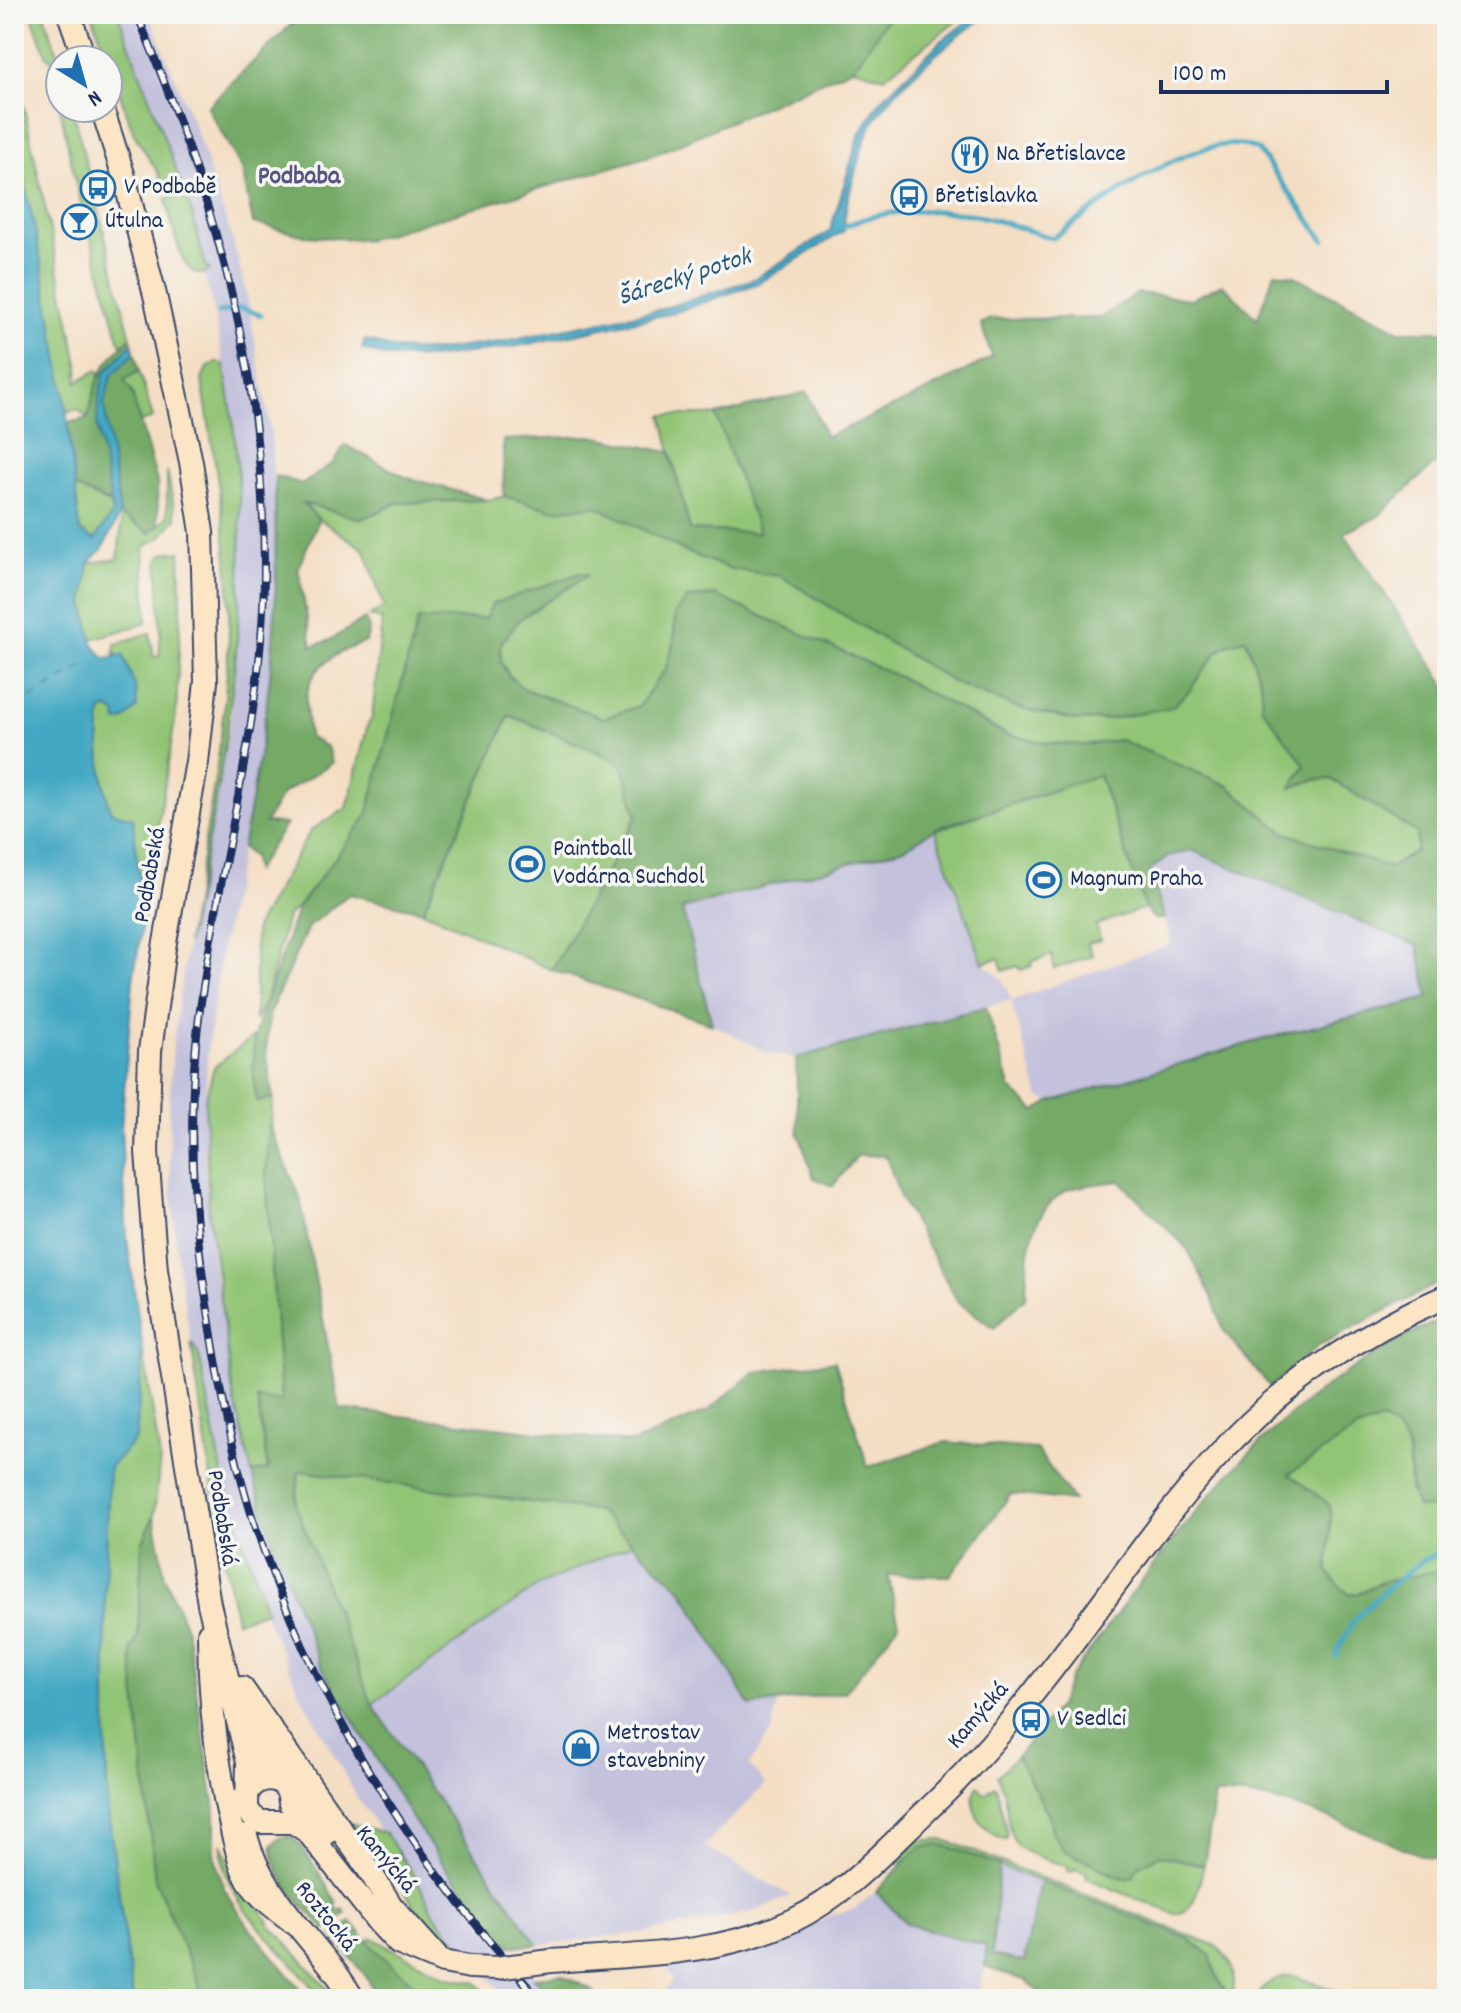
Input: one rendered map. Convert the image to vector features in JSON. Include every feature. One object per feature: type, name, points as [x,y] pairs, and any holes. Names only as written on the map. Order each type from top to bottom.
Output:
[{"type":"main road","points":[[69,14],[79,44]]},
{"type":"main road","name":"Podbabská","points":[[107,124],[155,295],[191,462],[202,532],[206,682],[197,762],[164,948],[150,1051],[147,1152],[156,1270],[209,1604],[248,1762],[246,1799]]},
{"type":"main road","name":"Kamýcká","points":[[246,1799],[254,1818],[265,1823],[293,1822],[308,1832],[398,1943],[443,1962],[496,1968],[657,1954],[708,1947],[752,1936],[795,1920],[832,1896],[877,1859],[938,1800],[1016,1716],[1217,1456],[1269,1406],[1323,1365],[1407,1313],[1447,1296]]},
{"type":"main road","points":[[209,1604],[209,1679],[226,1804],[238,1854],[251,1885],[294,1923]]},
{"type":"main road","name":"Podbabská","points":[[224,1658],[242,1688],[268,1764],[286,1788]]},
{"type":"main road","points":[[242,1688],[395,1912]]},
{"type":"main road","points":[[246,1799],[251,1786],[262,1779],[276,1780],[286,1788],[290,1799],[284,1817],[267,1828],[261,1838],[259,1866]]},
{"type":"main road","name":"Kamýcká","points":[[286,1788],[443,1962]]},
{"type":"main road","name":"Roztocká","points":[[246,1799],[246,1836],[273,1894],[294,1923],[333,1966],[353,1999]]},
{"type":"shaded area","points":[[110,14],[149,14],[196,130],[233,241],[248,300],[271,433],[277,568],[267,713],[221,950],[208,1046],[205,1105],[205,1172],[213,1263],[243,1435],[261,1504],[285,1572],[358,1728],[448,1871],[553,1999],[508,1999],[444,1925],[357,1797],[300,1693],[252,1585],[209,1443],[178,1267],[170,1174],[169,1104],[173,1043],[187,944],[232,709],[241,568],[236,436],[213,308],[198,251],[124,52],[124,44],[121,44]]},
{"type":"shaded area","points":[[935,830],[983,963],[1001,978],[1012,1000],[1172,944],[1150,870],[1167,857],[1190,850],[1418,946],[1429,999],[1264,1039],[1050,1102],[1039,1097],[1011,1000],[796,1058],[770,1054],[712,1024],[682,910],[905,848]]},
{"type":"shaded area","name":"Metrostav stavebniny","points":[[634,1543],[682,1590],[750,1706],[778,1702],[772,1730],[749,1765],[766,1784],[704,1846],[791,1896],[752,1912],[648,1932],[538,1945],[372,1704],[539,1585]]},
{"type":"shaded area","points":[[999,1865],[1040,1881],[1024,1962],[992,1955]]},
{"type":"shaded area","points":[[876,1892],[907,1924],[987,1946],[977,1999],[661,1999],[673,1980],[668,1967],[760,1950],[833,1914],[852,1910]]},
{"type":"green space","points":[[31,14],[44,14],[54,44],[44,44],[44,49]]},
{"type":"green space","points":[[92,14],[118,14],[191,210],[206,267],[210,270],[200,274],[192,271],[185,262],[166,199],[172,197],[168,183],[162,184],[134,134],[124,105],[124,44],[102,44]]},
{"type":"green space","points":[[302,14],[891,14],[853,68],[656,154],[366,240],[306,236],[253,223],[242,169],[207,107]]},
{"type":"green space","points":[[891,14],[966,14],[884,77],[853,68]]},
{"type":"green space","points":[[14,27],[19,42],[14,60]]},
{"type":"green space","points":[[14,60],[79,368],[77,382],[97,370],[100,373],[88,418],[77,409],[67,412],[35,229],[14,138]]},
{"type":"green space","points":[[63,124],[76,124],[90,179],[85,181],[89,194],[94,193],[131,338],[121,346],[77,188]]},
{"type":"green space","points":[[1275,272],[1295,276],[1400,331],[1447,331],[1447,452],[1379,516],[1344,533],[1447,687],[1447,1279],[1319,1345],[1270,1387],[1224,1331],[1211,1295],[1187,1248],[1120,1181],[1065,1191],[1043,1212],[1029,1252],[1026,1297],[994,1328],[958,1302],[900,1197],[886,1156],[858,1155],[833,1186],[814,1178],[798,1131],[796,1058],[986,1007],[1011,1089],[1035,1111],[1050,1102],[1264,1039],[1429,998],[1418,946],[1191,850],[1167,857],[1150,870],[1165,919],[1154,919],[1145,908],[1099,775],[935,829],[905,848],[682,909],[712,1024],[552,970],[637,816],[623,766],[602,753],[509,715],[423,911],[349,894],[308,927],[269,1014],[266,1051],[273,1098],[257,1102],[253,1075],[254,1036],[298,907],[367,816],[418,620],[486,618],[492,604],[580,573],[588,575],[520,619],[501,643],[501,662],[509,676],[524,689],[604,718],[639,706],[666,668],[674,641],[675,613],[688,598],[715,595],[897,676],[1007,735],[1047,743],[1085,745],[1120,740],[1227,785],[1283,832],[1390,868],[1417,850],[1417,833],[1331,779],[1313,780],[1291,788],[1305,765],[1261,706],[1262,687],[1246,639],[1232,642],[1217,652],[1189,691],[1172,707],[1111,719],[1079,721],[1018,708],[955,683],[780,576],[730,569],[687,552],[596,506],[553,510],[504,496],[503,440],[592,436],[670,452],[690,530],[759,533],[716,415],[807,392],[826,437],[915,397],[992,357],[981,324],[990,319],[1100,318],[1138,293],[1192,299],[1222,284],[1257,319]]},
{"type":"green space","points":[[131,338],[139,371],[124,380],[131,390],[157,482],[158,526],[150,533],[122,516],[111,504],[75,487],[68,423],[88,418],[101,373],[112,356]]},
{"type":"green space","points":[[217,362],[224,365],[235,440],[240,513],[240,585],[236,657],[227,728],[187,944],[213,790],[227,674],[228,571],[202,380],[206,369]]},
{"type":"green space","points":[[139,371],[153,418],[140,422],[131,391],[124,380]]},
{"type":"green space","points":[[662,415],[716,415],[760,533],[690,530]]},
{"type":"green space","points":[[345,445],[405,477],[488,500],[397,503],[362,519],[303,503],[319,519],[298,568],[312,646],[328,641],[365,619],[369,628],[366,642],[329,660],[310,683],[306,704],[309,737],[327,747],[332,763],[282,794],[265,823],[286,824],[255,871],[253,857],[242,848],[261,746],[271,668],[275,600],[275,476],[303,484],[333,463]]},
{"type":"green space","points":[[167,471],[176,518],[162,536],[144,547],[147,623],[92,639],[84,603],[89,563],[118,559],[122,516],[150,533],[167,517]]},
{"type":"green space","points":[[75,487],[111,504],[113,514],[94,540],[80,531]]},
{"type":"green space","points":[[504,496],[553,510],[596,505],[687,552],[730,569],[780,576],[955,683],[1018,708],[1079,721],[1111,719],[1172,706],[1217,652],[1232,641],[1247,639],[1262,687],[1261,706],[1305,765],[1292,786],[1331,779],[1417,833],[1417,850],[1390,868],[1375,865],[1283,832],[1227,785],[1120,740],[1085,745],[1047,743],[1007,735],[897,676],[675,613],[674,641],[666,668],[639,706],[604,719],[524,689],[509,676],[501,662],[501,643],[520,619],[587,575],[487,618],[418,621],[367,816],[298,907],[287,916],[265,1002],[255,1021],[255,928],[311,830],[347,808],[372,718],[382,620],[370,616],[384,607],[365,550],[319,519],[301,502],[362,519],[397,503],[488,500]]},
{"type":"green space","points":[[167,552],[180,552],[176,714],[143,919],[133,818],[111,812],[101,762],[100,724],[101,712],[107,708],[116,713],[123,655],[115,655],[115,644],[150,633],[154,657],[159,657],[158,565],[160,557]]},
{"type":"green space","name":"Paintball Vodárna Suchdol","points":[[509,715],[609,757],[623,766],[637,816],[552,970],[423,911]]},
{"type":"green space","name":"Magnum Praha","points":[[1099,775],[1145,908],[1096,925],[1101,940],[1087,943],[1093,956],[1054,969],[1052,955],[1031,962],[1032,966],[1020,970],[1018,966],[1003,971],[999,958],[983,963],[935,830]]},
{"type":"green space","points":[[254,1036],[253,1075],[258,1102],[273,1098],[266,1176],[281,1402],[257,1399],[268,1470],[252,1473],[233,1394],[209,1213],[205,1100],[214,1067]]},
{"type":"green space","points":[[269,1124],[300,1198],[340,1409],[633,1443],[708,1411],[754,1372],[835,1361],[868,1467],[945,1442],[1036,1449],[1074,1501],[1011,1494],[950,1576],[888,1575],[899,1624],[845,1692],[750,1706],[682,1590],[598,1511],[299,1471],[296,1506],[372,1704],[538,1945],[509,1946],[448,1871],[415,1823],[321,1666],[276,1552],[252,1473],[268,1470],[257,1399],[281,1401],[266,1176]]},
{"type":"green space","points":[[1447,1318],[1447,1514],[1435,1507],[1417,1508],[1407,1448],[1395,1429],[1382,1420],[1357,1429],[1289,1474],[1328,1503],[1331,1516],[1328,1571],[1350,1595],[1382,1582],[1436,1571],[1447,1582],[1447,1861],[1426,1857],[1296,1807],[1242,1796],[1215,1795],[1204,1865],[1159,1855],[1138,1867],[1133,1877],[1125,1879],[1063,1850],[1053,1834],[1049,1815],[1017,1756],[1059,1706],[1071,1676],[1170,1543],[1242,1460],[1324,1388],[1398,1340]]},
{"type":"green space","points":[[191,1342],[199,1355],[223,1477],[266,1611],[236,1621],[218,1526]]},
{"type":"green space","points":[[143,1350],[160,1458],[154,1516],[142,1544],[138,1636],[155,1879],[205,1999],[185,1995],[167,1999],[133,1999],[107,1805],[105,1589],[109,1468],[136,1439]]},
{"type":"green space","points":[[1382,1419],[1393,1426],[1405,1442],[1410,1492],[1447,1514],[1447,1582],[1443,1575],[1382,1582],[1350,1595],[1328,1571],[1331,1516],[1288,1474],[1357,1429]]},
{"type":"green space","points":[[299,1470],[598,1511],[634,1543],[539,1585],[372,1704],[296,1506]]},
{"type":"green space","points":[[154,1516],[165,1577],[186,1628],[215,1809],[215,1857],[224,1889],[249,1927],[309,1999],[205,1999],[155,1879],[131,1649],[138,1636],[142,1544]]},
{"type":"green space","points":[[1017,1756],[1049,1815],[1053,1834],[1102,1869],[1113,1875],[1132,1877],[1138,1867],[1159,1855],[1204,1865],[1195,1897],[1187,1910],[1172,1913],[1086,1878],[1087,1873],[1074,1869],[1067,1871],[1068,1867],[1020,1848],[1011,1835],[1004,1793],[997,1776]]},
{"type":"green space","points":[[978,1786],[985,1794],[995,1786],[997,1789],[1007,1835],[1005,1840],[990,1832],[978,1819],[973,1802]]},
{"type":"green space","points":[[346,1822],[385,1833],[417,1880],[436,1917],[466,1951],[451,1946],[427,1926],[383,1855]]},
{"type":"green space","points":[[290,1836],[314,1866],[337,1902],[334,1905],[338,1911],[343,1909],[346,1913],[326,1930],[300,1903],[278,1870],[272,1846],[279,1838]]},
{"type":"green space","points":[[942,1839],[1214,1945],[1230,1962],[1233,1999],[1218,1980],[1210,1955],[1187,1938],[947,1846],[934,1845],[923,1849],[902,1864],[895,1858],[918,1841]]},
{"type":"green space","points":[[222,1843],[239,1889],[246,1887],[272,1927],[337,1999],[322,1999],[244,1908],[224,1866]]},
{"type":"green space","points":[[939,1844],[999,1865],[992,1955],[1024,1962],[1040,1881],[1187,1938],[1210,1955],[1218,1980],[1230,1999],[1046,1999],[1027,1981],[985,1967],[986,1946],[907,1924],[876,1892],[914,1852],[921,1847]]},
{"type":"green space","points":[[351,1921],[389,1963],[433,1999],[379,1999],[365,1975],[333,1936]]},
{"type":"green space","points":[[372,1938],[445,1976],[476,1982],[484,1991],[454,2000],[428,1996],[367,1942]]},
{"type":"green space","points":[[560,1974],[593,1990],[599,1999],[553,1999],[534,1978]]},
{"type":"green space","points":[[1289,1976],[1361,1999],[1258,1999],[1261,1990],[1269,1983]]},
{"type":"water","points":[[977,14],[988,14],[920,68],[876,119],[860,156],[847,203],[844,231],[759,283],[673,313],[519,346],[431,358],[387,357],[362,349],[365,340],[394,349],[432,351],[499,342],[662,309],[754,279],[830,231],[860,133],[881,100],[940,42]]},
{"type":"water","points":[[14,138],[35,229],[63,384],[80,531],[94,540],[113,513],[97,425],[104,374],[132,343],[134,353],[111,376],[104,404],[120,515],[101,551],[89,563],[84,602],[93,643],[104,658],[123,655],[135,685],[137,708],[123,721],[117,722],[116,713],[107,708],[101,712],[100,736],[103,775],[111,812],[133,818],[143,919],[133,980],[121,1128],[127,1239],[143,1350],[136,1439],[109,1468],[105,1589],[107,1805],[133,1999],[14,1999]]},
{"type":"waterway","points":[[840,229],[888,213],[941,211],[984,217],[1053,238],[1123,189],[1181,157],[1235,144],[1258,150],[1324,240]]},
{"type":"waterway","name":"Šárecký potok","points":[[218,313],[241,308],[261,315]]},
{"type":"waterway","points":[[1335,1656],[1354,1620],[1382,1593],[1423,1560],[1447,1550]]},
{"type":"ferry route","points":[[14,708],[90,662]]},
{"type":"railway","points":[[137,14],[189,149],[229,283],[244,350],[262,491],[264,565],[256,687],[204,984],[193,1078],[192,1147],[196,1215],[226,1416],[251,1513],[275,1581],[334,1710],[407,1831],[448,1888],[539,1999]]},
{"type":"place","name":"Na Břetislavce","points":[[970,155]]},
{"type":"place","name":"V Podbabě","points":[[98,188]]},
{"type":"place","name":"Břetislavka","points":[[909,197]]},
{"type":"place","name":"Útulna","points":[[79,222]]},
{"type":"place","name":"Paintball Vodárna Suchdol","points":[[527,864]]},
{"type":"place","name":"Magnum Praha","points":[[1044,880]]},
{"type":"place","name":"V Sedlci","points":[[1031,1720]]},
{"type":"place","name":"Metrostav stavebniny","points":[[581,1748]]},
{"type":"district","name":"Podbaba","points":[[299,177]]}]
